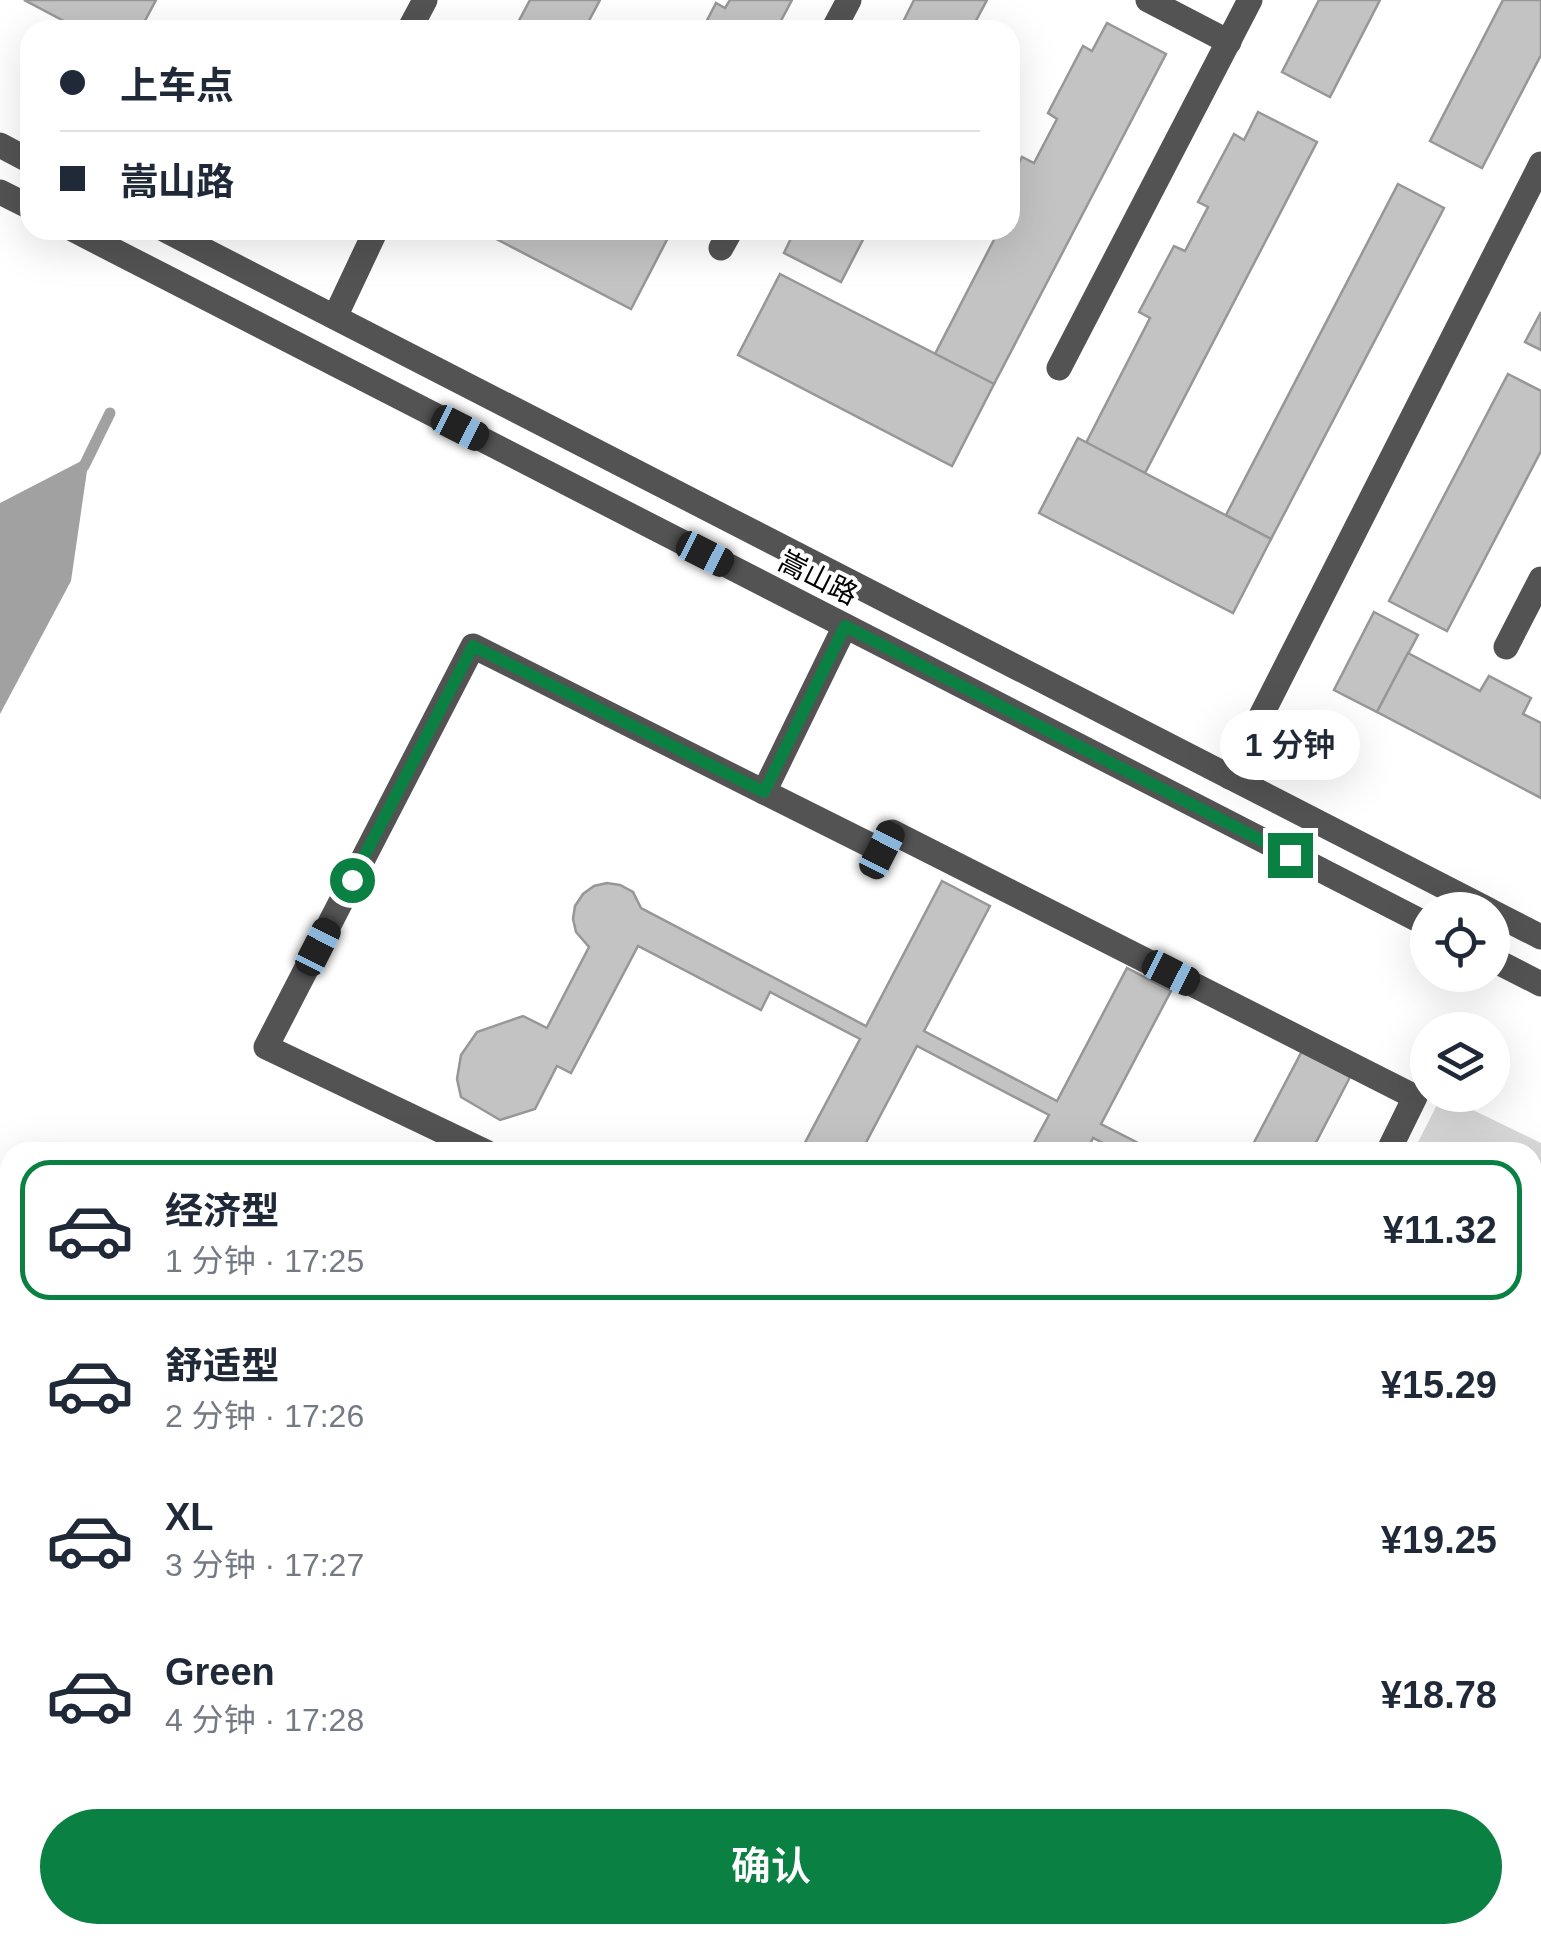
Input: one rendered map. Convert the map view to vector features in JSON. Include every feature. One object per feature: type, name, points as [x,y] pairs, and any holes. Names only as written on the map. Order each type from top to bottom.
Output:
[{"type":"street","points":[[1148,0],[1229,42]]},
{"type":"street","points":[[1059,368],[1250,0]]},
{"type":"street","points":[[1230,777],[1541,164]]},
{"type":"street","name":"嵩山路","points":[[93,240],[1410,916]]},
{"type":"street","name":"嵩山路","points":[[184,240],[1454,892]]},
{"type":"street","points":[[335,318],[371,240]]},
{"type":"street","points":[[1506,647],[1541,579]]},
{"type":"street","points":[[764,792],[845,626]]},
{"type":"street","points":[[465,1142],[266,1047],[473,646],[882,850],[892,832],[1415,1097],[1393,1142]]},
{"type":"street","name":"嵩山路","points":[[1510,920],[1541,936]]},
{"type":"street","points":[[1510,968],[1541,984]]},
{"type":"shaded area","points":[[89,457],[71,581],[0,714],[0,503]]},
{"type":"shaded area","points":[[1433,1112],[1477,1112],[1539,1142],[1418,1142]]},
{"type":"building","points":[[24,0],[156,0],[145,20],[62,20]]},
{"type":"building","points":[[530,0],[600,0],[589,20],[519,20]]},
{"type":"building","points":[[730,0],[792,0],[781,20],[707,20],[716,3],[725,8]]},
{"type":"building","points":[[914,0],[987,0],[976,20],[904,20]]},
{"type":"building","points":[[1319,0],[1380,0],[1330,97],[1282,72]]},
{"type":"building","points":[[1503,0],[1541,0],[1541,55],[1482,168],[1430,141]]},
{"type":"building","points":[[1107,23],[1166,54],[994,384],[935,354],[994,240],[1020,240],[1020,161],[1022,157],[1034,163],[1057,119],[1048,113],[1083,46],[1092,51]]},
{"type":"building","points":[[1258,112],[1317,142],[1145,473],[1086,443],[1150,318],[1139,312],[1174,246],[1185,251],[1208,207],[1198,202],[1234,134],[1244,140]]},
{"type":"building","points":[[1398,184],[1444,208],[1271,539],[1226,515]]},
{"type":"building","points":[[498,240],[667,240],[631,309]]},
{"type":"building","points":[[790,240],[863,240],[841,282],[784,253]]},
{"type":"building","points":[[780,274],[994,384],[952,466],[738,355]]},
{"type":"building","points":[[1541,312],[1541,350],[1525,342]]},
{"type":"building","points":[[1508,374],[1541,391],[1541,451],[1447,631],[1389,601]]},
{"type":"building","points":[[1078,438],[1271,539],[1233,613],[1039,513]]},
{"type":"building","points":[[1374,612],[1418,635],[1377,712],[1334,690]]},
{"type":"building","points":[[1408,653],[1480,691],[1489,676],[1531,698],[1523,714],[1541,723],[1541,798],[1377,712]]},
{"type":"building","points":[[942,881],[990,906],[924,1031],[1057,1101],[1127,968],[1171,991],[1101,1124],[1136,1142],[1101,1142],[1093,1138],[1091,1142],[1034,1142],[1049,1115],[917,1046],[866,1142],[805,1142],[860,1039],[770,992],[761,1010],[638,946],[571,1073],[557,1066],[535,1109],[500,1120],[461,1097],[457,1079],[461,1055],[477,1032],[523,1016],[547,1028],[589,947],[576,932],[575,906],[594,886],[607,883],[633,892],[641,908],[866,1026]]},
{"type":"building","points":[[1302,1051],[1350,1077],[1316,1142],[1254,1142]]},
{"type":"waterway","points":[[84,466],[110,413]]},
{"type":"route","points":[[352,880],[473,646],[764,792],[845,626],[1290,855]]}]
